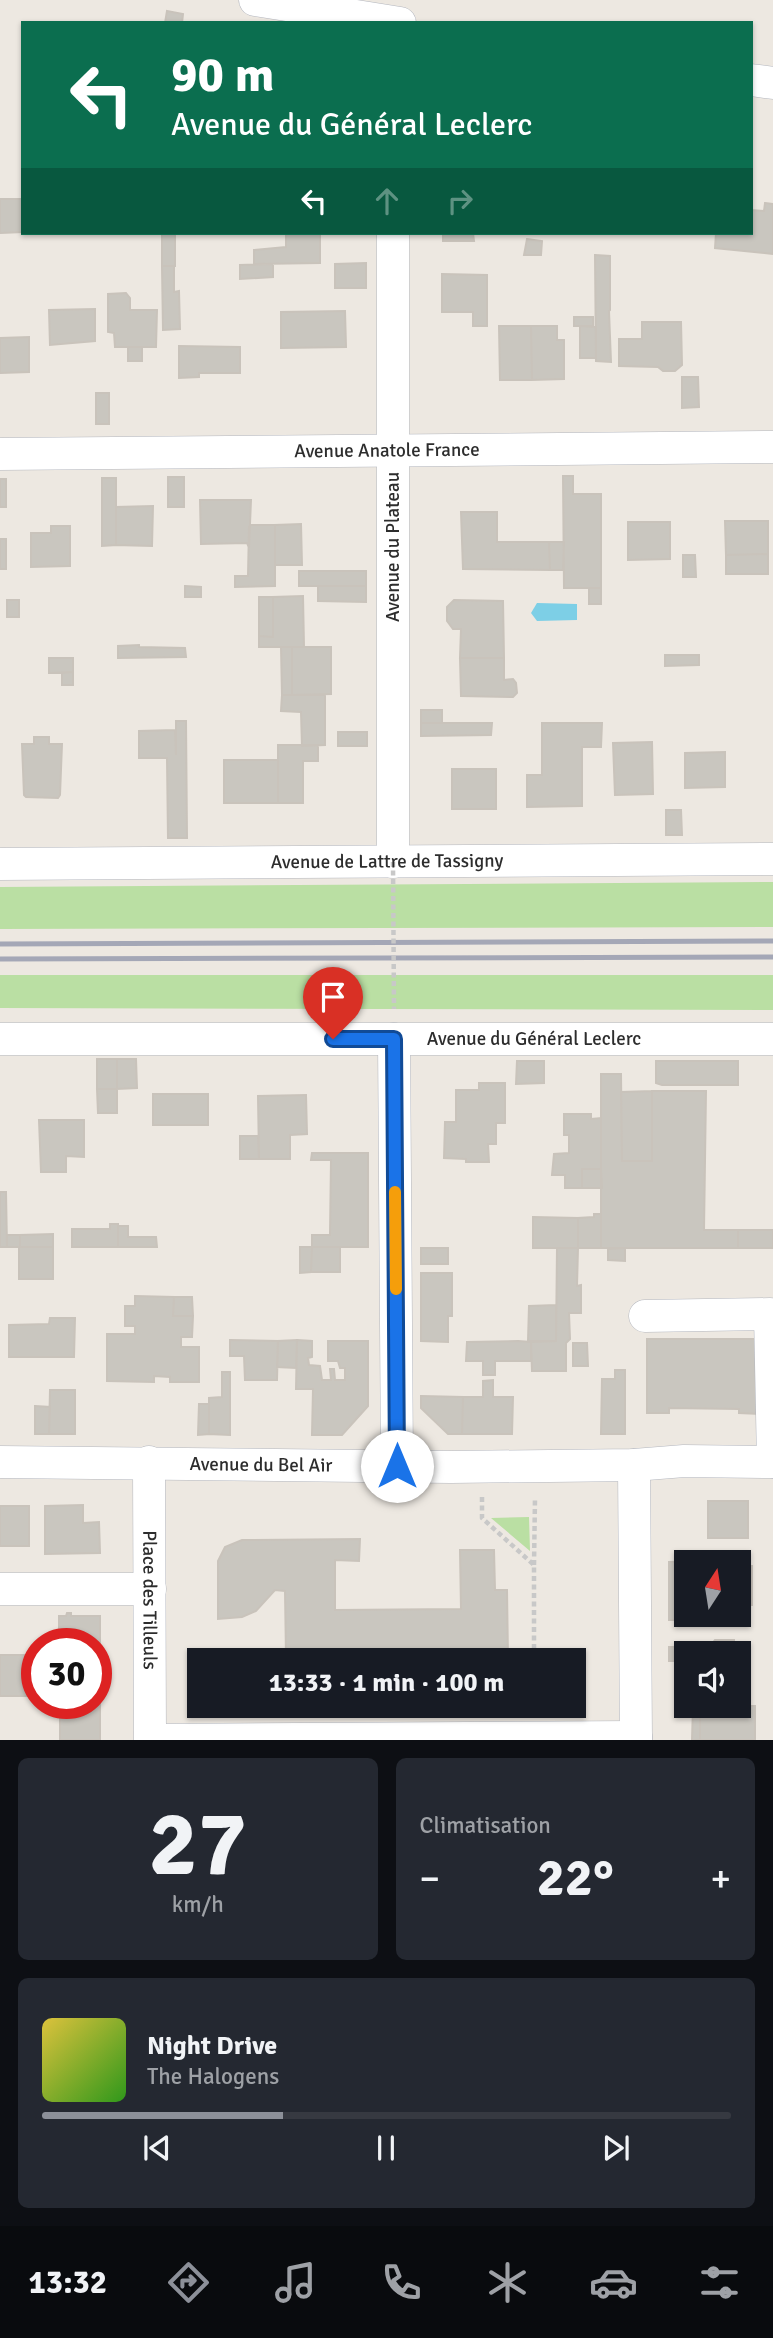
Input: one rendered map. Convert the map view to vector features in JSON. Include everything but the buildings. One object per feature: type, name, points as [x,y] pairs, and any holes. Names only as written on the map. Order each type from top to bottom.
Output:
[{"type":"street","points":[[255,0],[389,21]]},
{"type":"street","points":[[753,80],[773,83]]},
{"type":"street","name":"Avenue du Plateau","points":[[393,235],[393,862]]},
{"type":"street","name":"Avenue Anatole France","points":[[0,454],[773,447]]},
{"type":"street","name":"Avenue de Lattre de Tassigny","points":[[0,864],[773,859]]},
{"type":"street","points":[[394,1024],[397,1466]]},
{"type":"street","name":"Avenue du Général Leclerc","points":[[0,1039],[394,1024],[773,1039]]},
{"type":"street","points":[[645,1316],[770,1314],[773,1462]]},
{"type":"street","name":"Avenue du Bel Air","points":[[0,1462],[397,1466],[773,1462]]},
{"type":"street","name":"Place des Tilleuls","points":[[149,1462],[150,1740],[636,1738],[634,1465]]},
{"type":"street","points":[[0,1589],[150,1590]]},
{"type":"path","points":[[393,862],[394,1024]]},
{"type":"path","points":[[482,1497],[482,1518],[534,1565]]},
{"type":"path","points":[[534,1648],[536,1498]]},
{"type":"green space","points":[[773,882],[773,927],[0,929],[0,887]]},
{"type":"green space","points":[[0,975],[773,975],[773,1010],[0,1008]]},
{"type":"green space","points":[[529,1517],[530,1551],[491,1518]]},
{"type":"water","points":[[537,603],[577,604],[577,620],[537,621],[531,613]]},
{"type":"railway","points":[[0,944],[773,941]]},
{"type":"railway","points":[[0,959],[773,957]]},
{"type":"slow traffic","points":[[395,1192],[396,1289]]},
{"type":"route","points":[[333,1039],[394,1039],[397,1466]]}]
